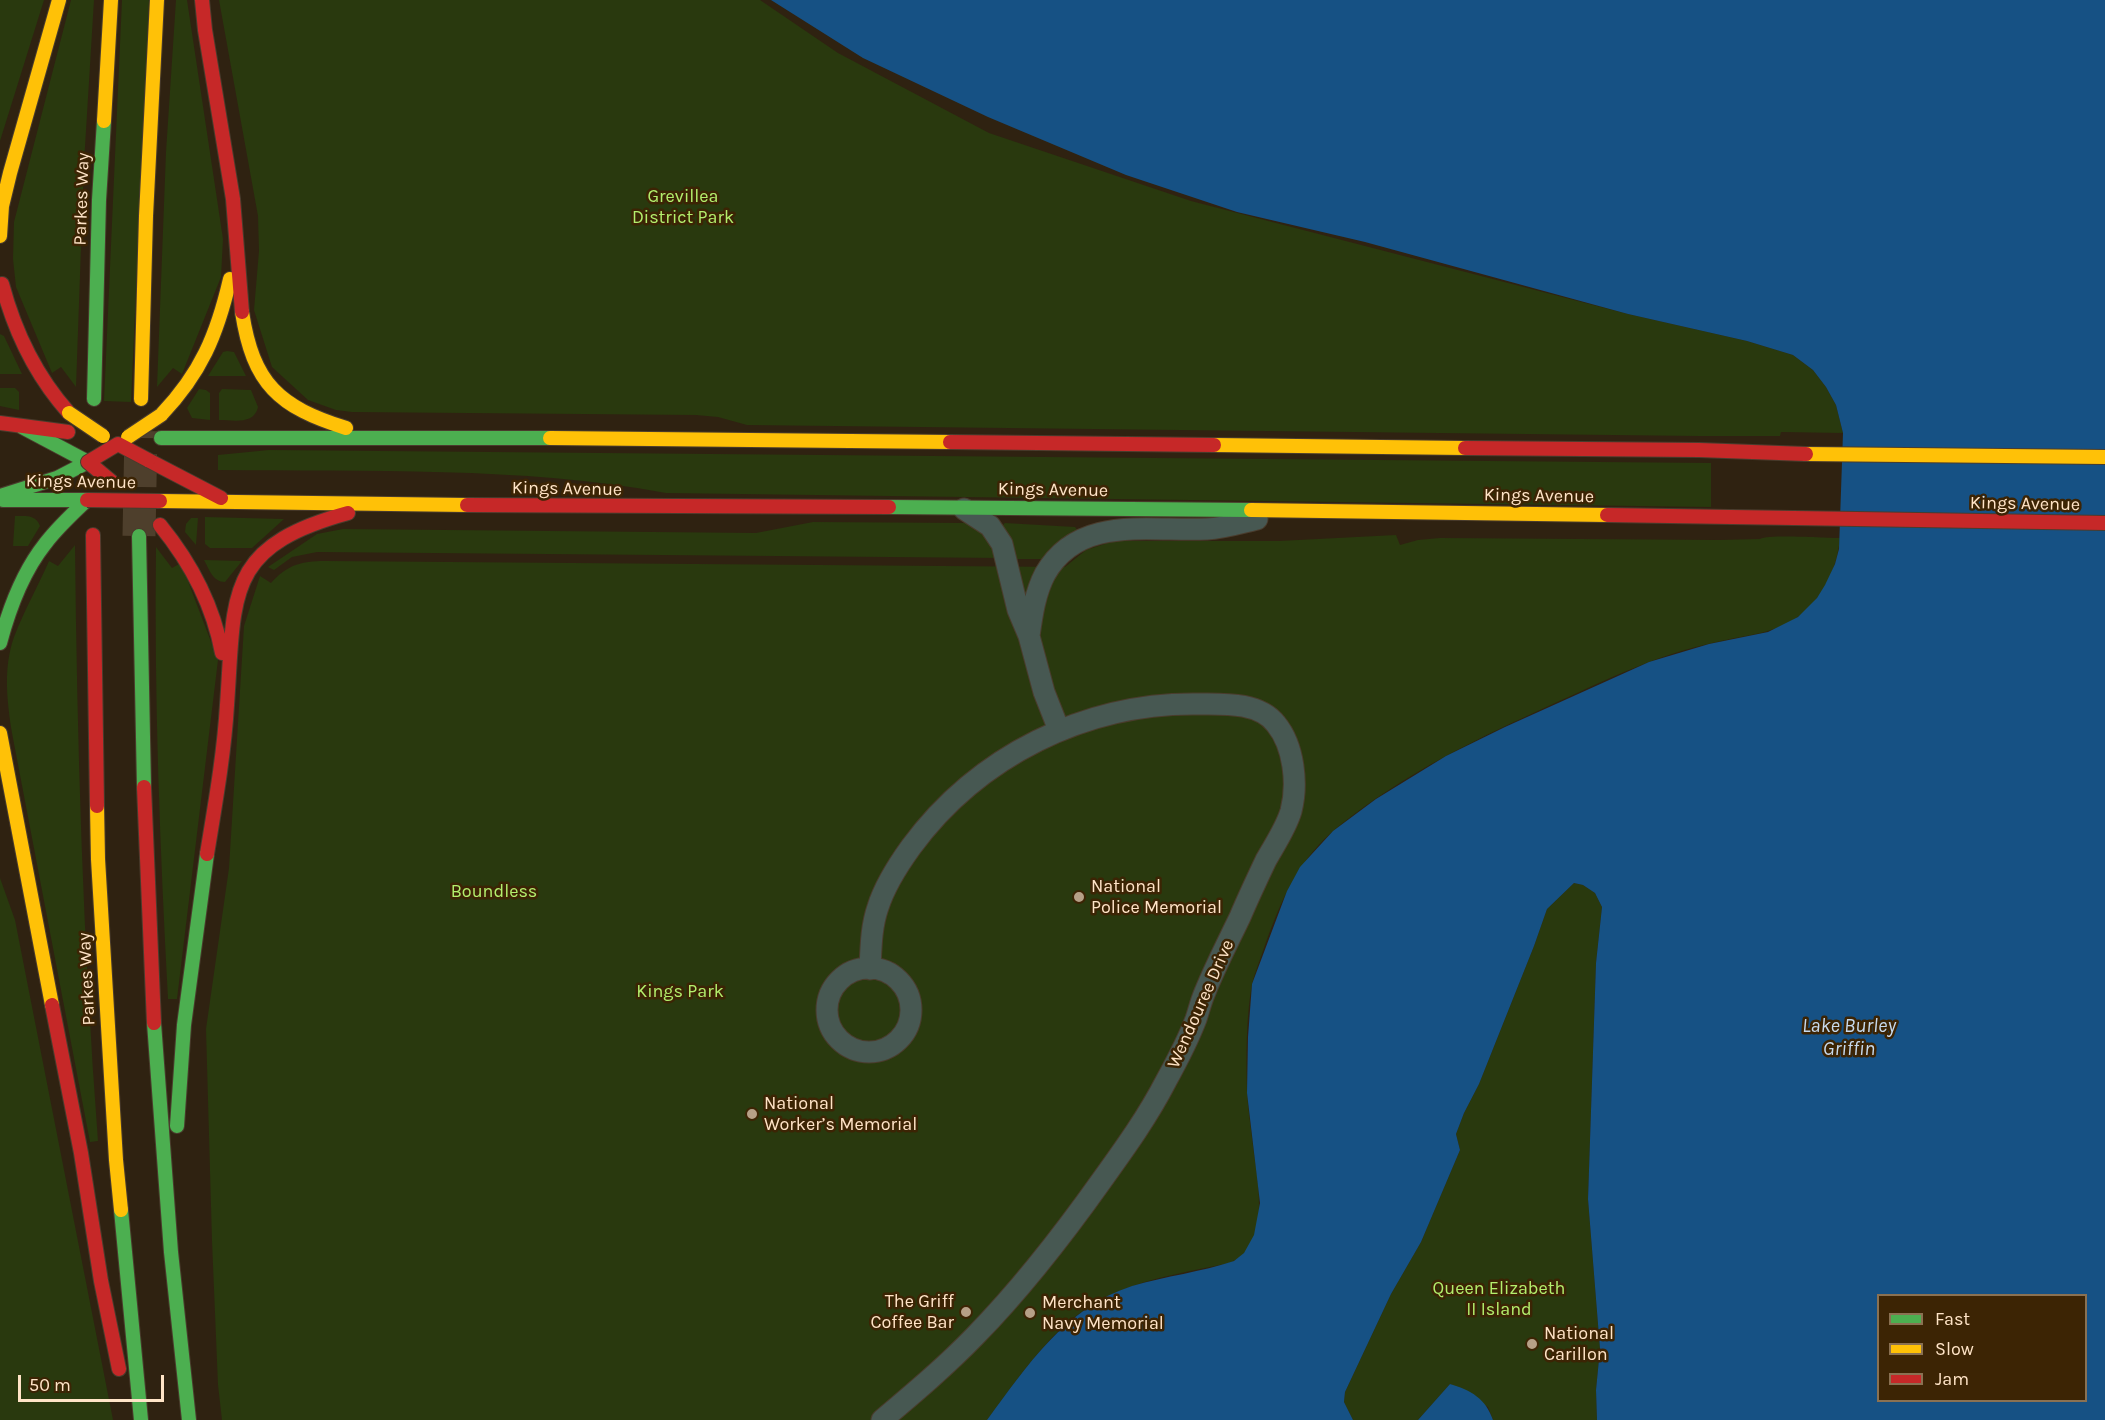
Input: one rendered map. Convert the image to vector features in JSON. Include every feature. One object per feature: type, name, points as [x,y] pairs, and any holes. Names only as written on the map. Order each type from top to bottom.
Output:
[{"type":"main road","points":[[0,236],[2,206],[10,173],[59,0]]},
{"type":"main road","name":"Parkes Way","points":[[94,399],[99,200],[111,0]]},
{"type":"main road","points":[[141,399],[146,216],[157,0]]},
{"type":"main road","points":[[202,0],[214,92],[233,200],[245,336],[253,361],[268,384],[287,404],[308,416],[376,438]]},
{"type":"main road","points":[[0,498],[68,473],[161,415],[190,383],[217,333],[238,242]]},
{"type":"main road","points":[[2,278],[10,313],[24,351],[49,390],[69,412],[103,435],[123,440],[214,437],[470,437],[1664,449],[1808,454],[2105,457]]},
{"type":"main road","points":[[0,300],[2,278]]},
{"type":"main road","points":[[0,423],[68,432]]},
{"type":"main road","points":[[22,427],[88,462],[121,476],[134,500],[160,525],[189,563],[208,603],[221,647],[228,699]]},
{"type":"main road","points":[[0,643],[11,608],[39,552],[87,500],[121,476],[214,437]]},
{"type":"main road","points":[[123,440],[228,501]]},
{"type":"main road","name":"Kings Avenue","points":[[0,498],[379,505],[1284,510],[2105,523]]},
{"type":"main road","points":[[174,1279],[177,1121],[181,1053],[228,699],[235,603],[243,581],[254,564],[272,545],[296,529],[323,519],[379,505]]},
{"type":"main road","name":"Parkes Way","points":[[93,535],[98,859],[116,1160],[141,1420]]},
{"type":"main road","points":[[139,536],[145,861],[156,1080],[189,1420]]},
{"type":"main road","points":[[0,734],[81,1153],[104,1301],[132,1420]]},
{"type":"main road","points":[[0,757],[8,771]]},
{"type":"street","points":[[962,507],[990,526],[1001,540],[1018,610],[1029,636],[1039,677],[1059,730]]},
{"type":"street","points":[[1029,636],[1037,594],[1045,574],[1059,556],[1082,539],[1112,530],[1219,528],[1284,510]]},
{"type":"street","name":"Wendouree Drive","points":[[870,969],[878,904],[894,872],[919,836],[956,796],[981,775],[1017,752],[1059,730],[1104,715],[1164,705],[1228,705],[1260,711],[1276,724],[1288,746],[1293,777],[1292,807],[1286,824],[1262,869],[1207,986],[1196,1018],[1175,1065],[1134,1135],[1076,1217],[1007,1302],[971,1340],[882,1420]]},
{"type":"green space","points":[[0,0],[44,0],[0,141]]},
{"type":"green space","points":[[71,0],[94,0],[84,163],[76,387],[61,367],[52,373],[16,287],[13,259],[14,222]]},
{"type":"green space","points":[[122,0],[149,0],[131,402],[104,401]]},
{"type":"green space","points":[[176,0],[187,0],[223,239],[221,277],[182,374],[173,368],[157,387],[166,152]]},
{"type":"green space","name":"Grevillea District Park","points":[[219,0],[760,0],[838,53],[989,133],[1191,201],[1628,314],[1747,341],[1793,355],[1813,370],[1826,387],[1836,405],[1843,433],[1781,432],[1780,436],[1698,436],[747,425],[718,417],[696,415],[336,410],[308,400],[272,367],[254,310],[259,251],[258,216]]},
{"type":"green space","points":[[0,334],[4,336],[22,374],[0,374]]},
{"type":"green space","points":[[223,352],[234,352],[246,376],[208,376]]},
{"type":"green space","points":[[0,388],[15,388],[19,392],[19,410],[0,406]]},
{"type":"green space","points":[[199,389],[210,393],[210,420],[192,418],[187,408]]},
{"type":"green space","points":[[222,389],[251,390],[258,407],[256,413],[243,420],[219,420],[219,393]]},
{"type":"green space","points":[[269,450],[1711,463],[1711,507],[666,493],[611,484],[500,474],[218,470],[218,455]]},
{"type":"green space","points":[[15,516],[36,519],[40,526],[28,546],[13,546]]},
{"type":"green space","points":[[205,517],[284,519],[252,548],[210,548],[205,544]]},
{"type":"green space","points":[[191,518],[198,518],[196,545],[185,532],[186,524]]},
{"type":"green space","points":[[813,522],[964,523],[982,526],[1003,558],[317,552],[292,557],[274,570],[268,567],[317,534],[343,529],[756,533]]},
{"type":"green space","points":[[1005,523],[1075,527],[1078,531],[1049,559],[1016,559],[1002,526]]},
{"type":"green space","name":"Kings Park","points":[[1396,535],[1400,545],[1418,540],[1440,538],[1719,540],[1785,536],[1840,538],[1835,562],[1826,585],[1812,605],[1785,625],[1703,645],[1658,659],[1499,729],[1389,790],[1339,826],[1312,852],[1284,897],[1252,984],[1248,1024],[1247,1092],[1259,1211],[1252,1243],[1243,1255],[1229,1263],[1144,1282],[1096,1302],[1077,1315],[1044,1347],[987,1420],[222,1420],[218,1385],[212,1241],[206,1029],[229,868],[244,626],[260,576],[271,583],[295,565],[325,561],[1065,567],[1086,550],[1114,541],[1279,541]]},
{"type":"green space","points":[[75,545],[82,843],[88,992],[98,1141],[90,1142],[12,733],[7,685],[8,661],[14,637],[49,561],[58,566]]},
{"type":"green space","points":[[156,547],[172,568],[181,563],[218,660],[177,999],[168,999],[162,886],[157,717]]},
{"type":"green space","points":[[204,560],[242,561],[225,582],[214,577]]},
{"type":"green space","points":[[0,878],[15,920],[113,1420],[0,1420]]},
{"type":"green space","name":"Queen Elizabeth II Island","points":[[1574,883],[1583,885],[1595,893],[1602,907],[1596,963],[1588,1199],[1600,1349],[1596,1390],[1597,1420],[1493,1420],[1488,1407],[1450,1384],[1418,1420],[1353,1420],[1344,1402],[1345,1392],[1391,1294],[1421,1242],[1460,1150],[1456,1134],[1479,1084],[1547,909]]},
{"type":"water","name":"Lake Burley Griffin","points":[[771,0],[2105,0],[2105,1420],[1597,1420],[1596,1390],[1600,1349],[1588,1199],[1596,963],[1602,907],[1595,893],[1583,885],[1574,883],[1547,909],[1479,1084],[1456,1134],[1460,1150],[1421,1242],[1391,1294],[1345,1392],[1344,1402],[1353,1420],[987,1420],[1049,1341],[1087,1308],[1132,1286],[1222,1265],[1234,1261],[1244,1253],[1254,1235],[1260,1203],[1247,1093],[1252,984],[1287,891],[1300,867],[1333,831],[1376,799],[1446,756],[1649,662],[1709,644],[1768,632],[1798,617],[1817,598],[1825,585],[1839,549],[1843,433],[1836,405],[1826,387],[1813,370],[1793,355],[1747,341],[1628,314],[1365,242],[1237,212],[1126,175],[988,117],[863,58]]},
{"type":"water","points":[[1450,1384],[1477,1396],[1486,1406],[1493,1420],[1418,1420]]},
{"type":"tunnel","points":[[139,536],[141,431]]},
{"type":"traffic: fast","points":[[94,399],[99,200],[104,121]]},
{"type":"traffic: fast","points":[[0,496],[57,478],[88,462],[22,427]]},
{"type":"traffic: fast","points":[[161,438],[550,438]]},
{"type":"traffic: fast","points":[[3,500],[87,500]]},
{"type":"traffic: fast","points":[[0,643],[12,604],[37,555],[55,532],[87,500]]},
{"type":"traffic: fast","points":[[889,507],[1251,510]]},
{"type":"traffic: fast","points":[[139,536],[144,787]]},
{"type":"traffic: fast","points":[[177,1126],[184,1025],[207,854]]},
{"type":"traffic: fast","points":[[154,1023],[171,1252],[189,1420]]},
{"type":"traffic: fast","points":[[121,1210],[141,1420]]},
{"type":"traffic: slow","points":[[0,236],[2,206],[10,173],[59,0]]},
{"type":"traffic: slow","points":[[104,121],[111,0]]},
{"type":"traffic: slow","points":[[141,399],[146,216],[157,0]]},
{"type":"traffic: slow","points":[[161,415],[187,384],[206,352],[230,279]]},
{"type":"traffic: slow","points":[[242,312],[253,358],[273,389],[303,411],[346,428]]},
{"type":"traffic: slow","points":[[69,413],[103,436]]},
{"type":"traffic: slow","points":[[128,437],[161,415]]},
{"type":"traffic: slow","points":[[550,438],[950,442]]},
{"type":"traffic: slow","points":[[1214,445],[1465,448]]},
{"type":"traffic: slow","points":[[1806,454],[2105,457]]},
{"type":"traffic: slow","points":[[160,501],[467,505]]},
{"type":"traffic: slow","points":[[1251,510],[1607,515]]},
{"type":"traffic: slow","points":[[0,733],[52,1005]]},
{"type":"traffic: slow","points":[[97,806],[98,859],[121,1210]]},
{"type":"traffic: jam","points":[[202,0],[233,199],[242,312]]},
{"type":"traffic: jam","points":[[2,284],[13,319],[28,353],[46,384],[69,413]]},
{"type":"traffic: jam","points":[[0,423],[68,432]]},
{"type":"traffic: jam","points":[[950,442],[1214,445]]},
{"type":"traffic: jam","points":[[112,482],[88,462],[118,444],[148,460]]},
{"type":"traffic: jam","points":[[1465,448],[1699,450],[1806,454]]},
{"type":"traffic: jam","points":[[148,460],[221,498]]},
{"type":"traffic: jam","points":[[87,500],[160,501]]},
{"type":"traffic: jam","points":[[467,505],[889,507]]},
{"type":"traffic: jam","points":[[207,854],[224,742],[232,633],[236,604],[244,580],[257,559],[278,542],[308,526],[348,513]]},
{"type":"traffic: jam","points":[[1607,515],[2105,523]]},
{"type":"traffic: jam","points":[[160,525],[182,554],[207,601],[222,653]]},
{"type":"traffic: jam","points":[[93,535],[97,806]]},
{"type":"traffic: jam","points":[[144,787],[154,1023]]},
{"type":"traffic: jam","points":[[52,1005],[119,1369]]},
{"type":"place","name":"National Police Memorial","points":[[1079,897]]},
{"type":"place","name":"National Worker’s Memorial","points":[[752,1114]]},
{"type":"place","name":"The Griff Coffee Bar","points":[[966,1312]]},
{"type":"place","name":"Merchant Navy Memorial","points":[[1030,1313]]},
{"type":"place","name":"National Carillon","points":[[1532,1344]]},
{"type":"park label","name":"Boundless","points":[[494,892]]}]
